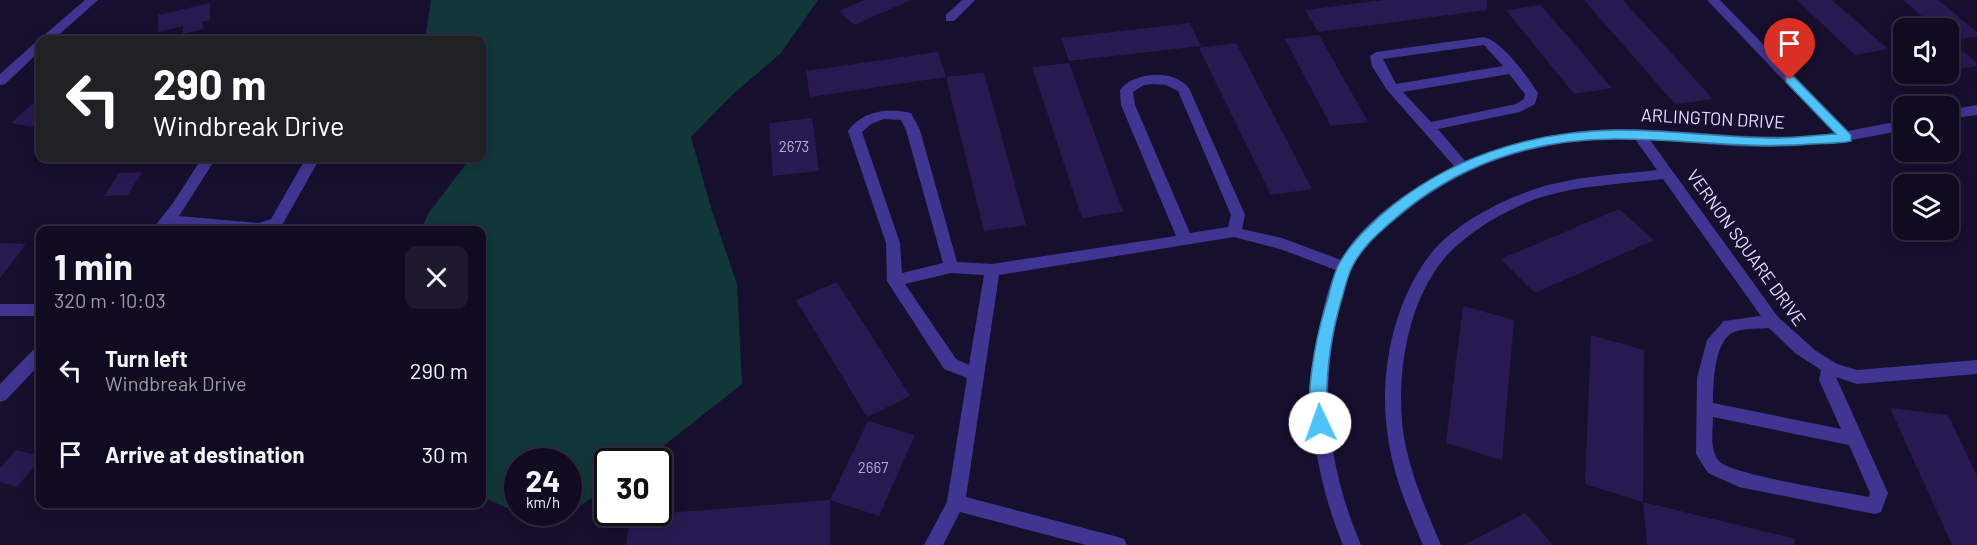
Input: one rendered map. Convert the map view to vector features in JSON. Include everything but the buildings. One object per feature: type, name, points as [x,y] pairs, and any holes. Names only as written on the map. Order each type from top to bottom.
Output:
[{"type":"street","points":[[51,36],[90,2],[107,0]]},
{"type":"street","points":[[950,18],[969,0]]},
{"type":"street","points":[[1713,0],[1846,138]]},
{"type":"street","points":[[1427,127],[1520,108],[1530,101],[1532,93],[1491,43],[1484,41],[1376,56],[1376,60],[1401,100],[1462,166]]},
{"type":"street","points":[[0,81],[36,49]]},
{"type":"street","points":[[0,62],[17,66]]},
{"type":"street","points":[[1394,89],[1513,69]]},
{"type":"street","points":[[1185,240],[1128,105],[1126,90],[1136,82],[1155,79],[1172,81],[1183,88],[1238,215],[1234,232]]},
{"type":"street","points":[[1959,113],[1977,110]]},
{"type":"street","points":[[951,267],[913,130],[906,116],[890,114],[864,120],[855,131],[893,243],[895,281],[950,364],[976,374]]},
{"type":"street","name":"ARLINGTON DRIVE","points":[[1348,544],[1325,461],[1318,391],[1325,331],[1345,267],[1363,240],[1408,199],[1429,184],[1462,166],[1500,152],[1546,142],[1587,136],[1639,135],[1769,143],[1846,138],[1893,127]]},
{"type":"street","name":"VERNON SQUARE DRIVE","points":[[1639,135],[1773,321],[1795,346],[1813,360],[1857,377],[1977,367]]},
{"type":"street","points":[[163,226],[207,162]]},
{"type":"street","points":[[268,226],[276,223],[311,162]]},
{"type":"street","points":[[1432,545],[1414,506],[1403,471],[1394,422],[1393,381],[1402,332],[1425,275],[1439,255],[1476,225],[1520,200],[1589,182],[1667,174]]},
{"type":"street","points":[[895,281],[951,267],[992,270],[1234,232],[1282,244],[1345,267]]},
{"type":"street","points":[[933,545],[956,503],[992,270]]},
{"type":"street","points":[[0,310],[36,310]]},
{"type":"street","points":[[1773,321],[1730,325],[1715,340],[1705,378],[1706,454],[1714,468],[1739,479],[1875,506],[1878,493],[1827,380],[1829,368]]},
{"type":"street","points":[[0,395],[36,358]]},
{"type":"street","points":[[1705,408],[1854,439]]},
{"type":"street","points":[[956,503],[1118,545]]},
{"type":"green space","points":[[431,0],[818,0],[781,53],[731,96],[691,137],[712,211],[737,284],[742,384],[661,448],[594,448],[594,496],[582,505],[582,448],[504,448],[504,506],[486,499],[486,226],[423,226],[428,214],[466,162],[486,162],[486,36],[426,36]]},
{"type":"route","points":[[1320,423],[1318,391],[1320,360],[1325,331],[1345,267],[1363,240],[1408,199],[1429,184],[1474,161],[1500,152],[1568,138],[1616,134],[1659,135],[1769,143],[1846,138],[1790,80]]}]
